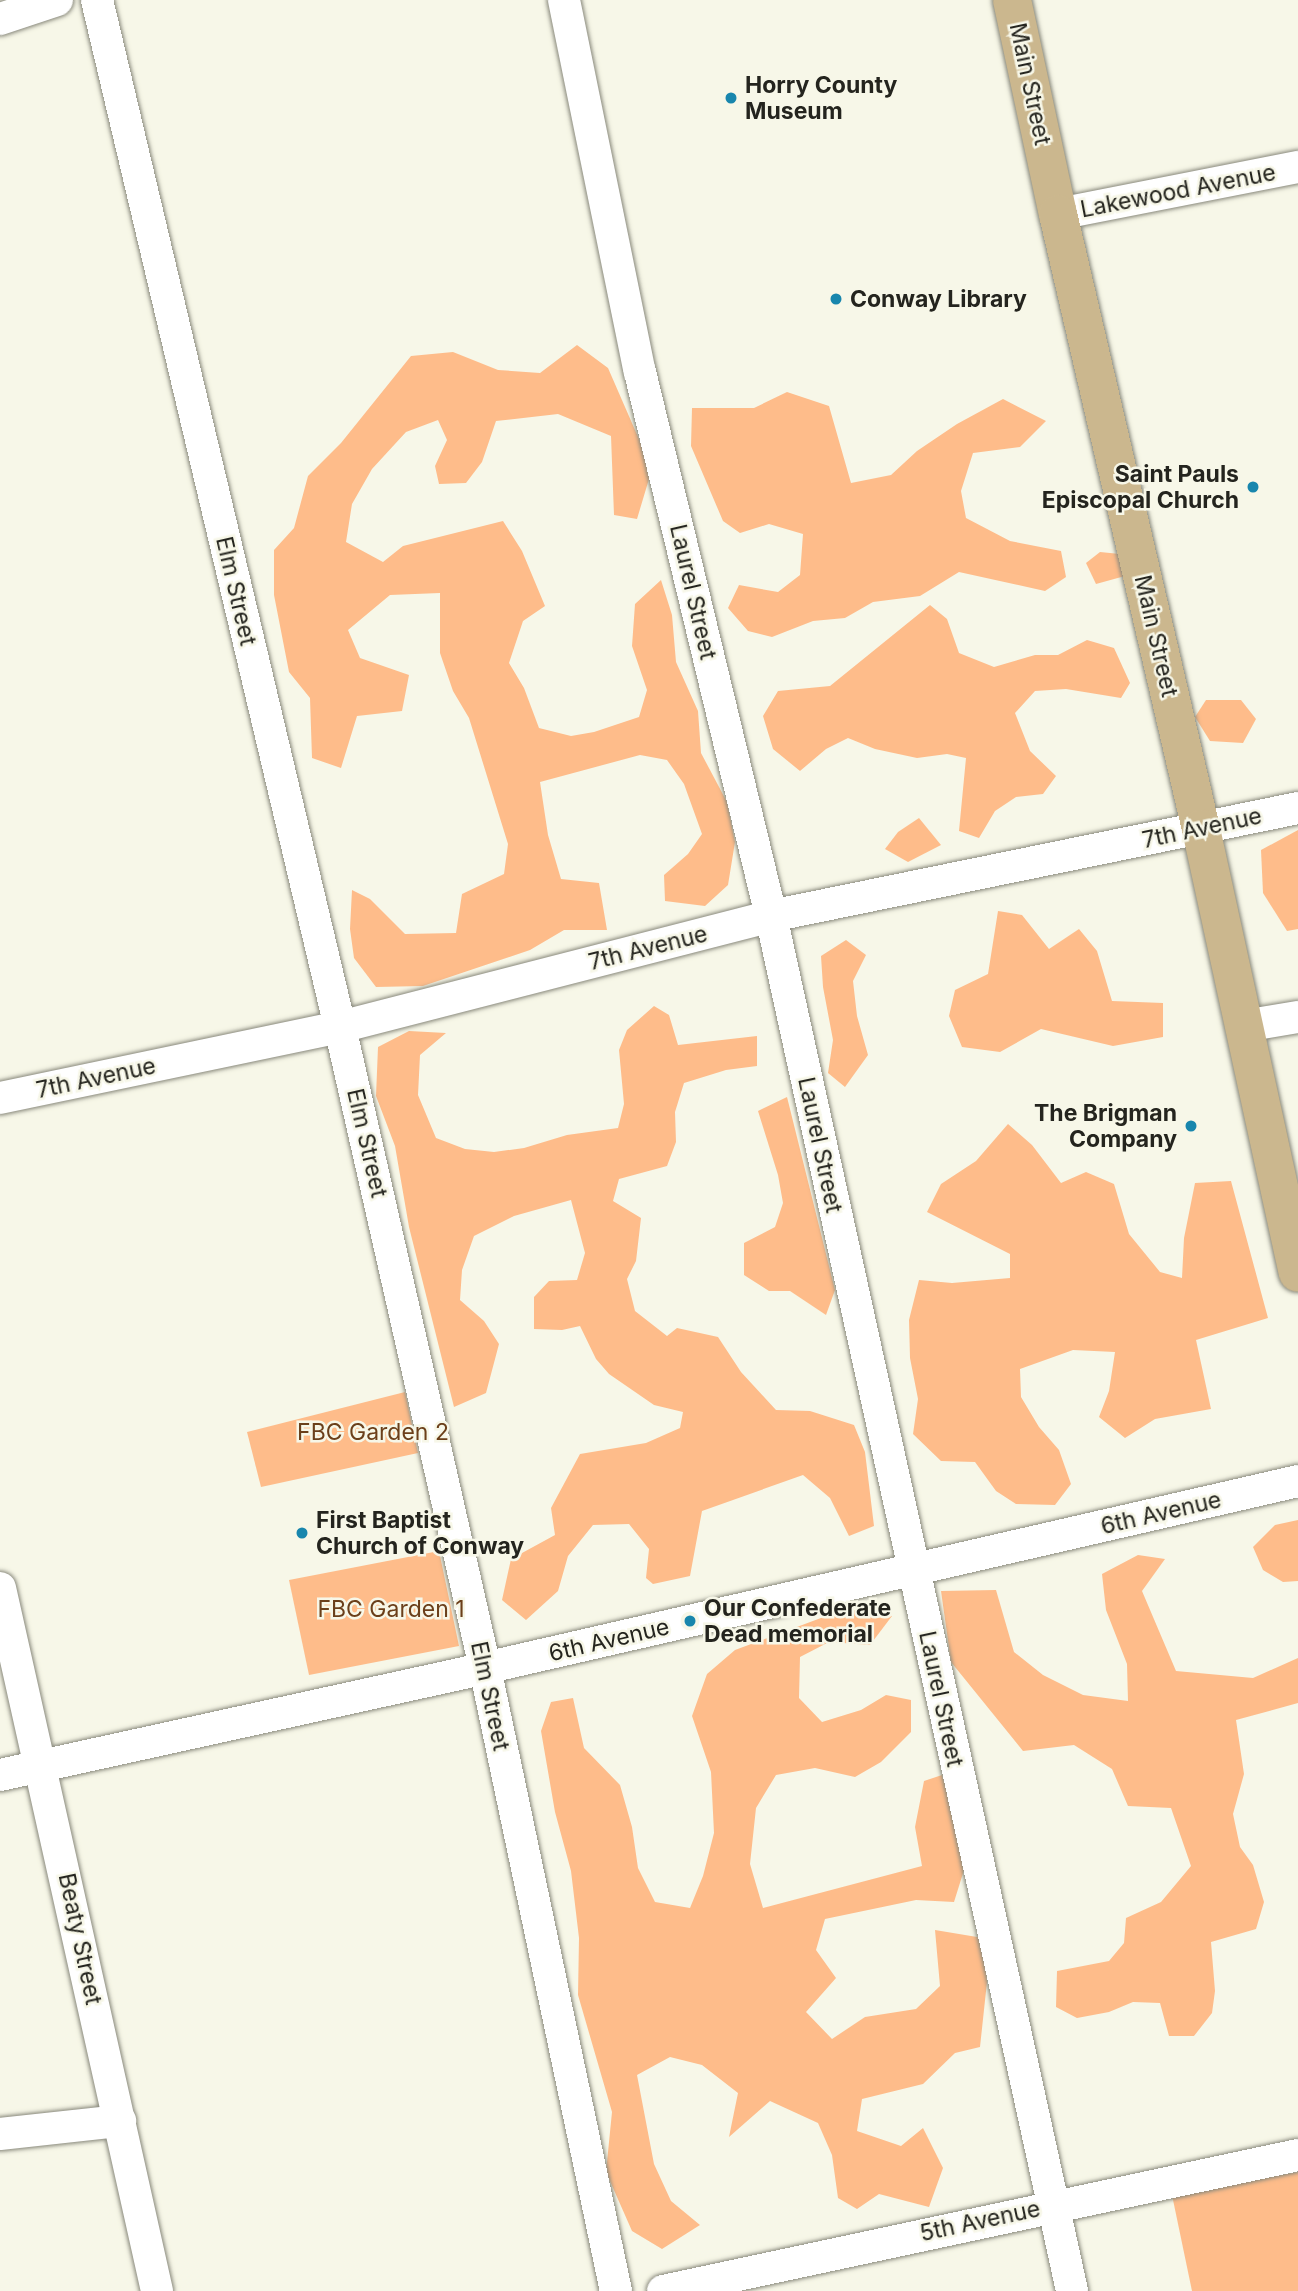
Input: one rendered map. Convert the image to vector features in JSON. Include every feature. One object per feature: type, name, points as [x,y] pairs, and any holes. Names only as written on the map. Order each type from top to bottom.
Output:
[{"type":"main road","name":"Main Street","points":[[1012,0],[1058,214],[1201,829],[1298,1273]]},
{"type":"street","points":[[0,19],[58,0]]},
{"type":"street","name":"Elm Street","points":[[96,0],[340,1027],[485,1668],[616,2291]]},
{"type":"street","name":"Laurel Street","points":[[565,0],[640,372],[771,916],[1072,2291]]},
{"type":"street","name":"Lakewood Avenue","points":[[1058,214],[1298,167]]},
{"type":"street","name":"7th Avenue","points":[[0,1098],[340,1027],[771,916],[1298,807]]},
{"type":"street","points":[[1244,1026],[1298,1017]]},
{"type":"street","name":"6th Avenue","points":[[0,1775],[485,1668],[1298,1481]]},
{"type":"street","name":"Beaty Street","points":[[0,1588],[157,2291]]},
{"type":"street","points":[[0,2134],[120,2121]]},
{"type":"street","name":"5th Avenue","points":[[663,2291],[1298,2155]]},
{"type":"green space","points":[[577,345],[608,368],[652,469],[637,519],[614,515],[611,436],[558,414],[496,421],[482,462],[466,483],[439,484],[435,466],[447,440],[438,420],[406,432],[372,469],[352,504],[346,542],[383,562],[403,546],[503,521],[522,551],[545,606],[523,621],[509,663],[524,688],[539,728],[571,736],[594,732],[639,717],[647,690],[632,646],[635,604],[661,580],[672,615],[676,662],[698,711],[701,753],[727,802],[735,842],[728,885],[705,906],[665,901],[664,875],[688,854],[702,834],[684,784],[667,760],[640,755],[540,782],[548,835],[561,879],[599,883],[607,930],[564,930],[530,950],[423,986],[376,987],[354,958],[350,929],[352,890],[370,899],[405,934],[456,933],[462,894],[504,874],[508,844],[469,718],[453,691],[440,653],[440,593],[390,595],[348,630],[360,658],[409,675],[402,711],[357,716],[341,768],[312,758],[310,698],[289,672],[274,595],[274,550],[294,528],[308,476],[341,443],[411,356],[453,352],[498,370],[540,373]]},
{"type":"green space","points":[[787,392],[829,406],[851,483],[891,475],[917,451],[957,424],[1003,399],[1046,421],[1020,447],[973,453],[961,491],[966,518],[1010,541],[1061,551],[1066,577],[1045,591],[959,572],[920,596],[873,602],[845,618],[813,621],[772,637],[748,631],[728,608],[739,585],[778,592],[800,575],[803,534],[769,524],[740,533],[723,521],[691,446],[692,408],[754,408]]},
{"type":"green space","points":[[1100,552],[1120,554],[1125,576],[1096,584],[1086,563]]},
{"type":"green space","points":[[930,605],[947,619],[959,653],[994,667],[1035,655],[1058,655],[1087,640],[1114,648],[1130,683],[1121,698],[1066,689],[1035,691],[1015,713],[1030,751],[1056,776],[1043,794],[1016,797],[995,811],[979,838],[959,831],[966,758],[947,754],[917,758],[875,749],[848,738],[826,749],[800,771],[773,749],[763,716],[778,691],[830,686]]},
{"type":"green space","points":[[1206,700],[1241,700],[1256,719],[1243,743],[1210,741],[1195,717]]},
{"type":"green space","points":[[919,818],[941,845],[908,862],[885,849],[898,832]]},
{"type":"green space","points":[[1298,830],[1298,929],[1287,931],[1263,893],[1261,850]]},
{"type":"green space","points":[[998,911],[1022,915],[1049,949],[1079,929],[1097,951],[1112,1001],[1163,1003],[1163,1037],[1113,1046],[1041,1029],[1000,1052],[962,1047],[949,1016],[955,990],[988,974]]},
{"type":"green space","points":[[846,940],[866,955],[853,981],[857,1016],[868,1055],[845,1087],[828,1073],[833,1040],[823,987],[821,956]]},
{"type":"green space","points":[[654,1006],[669,1015],[678,1045],[757,1036],[757,1066],[726,1070],[684,1083],[675,1112],[676,1142],[667,1166],[619,1179],[613,1201],[641,1218],[636,1261],[627,1279],[635,1311],[667,1336],[677,1328],[718,1337],[741,1372],[776,1410],[810,1411],[854,1425],[865,1452],[874,1526],[849,1536],[830,1498],[803,1475],[702,1511],[690,1576],[653,1584],[646,1578],[649,1549],[629,1524],[593,1525],[568,1556],[558,1591],[526,1620],[502,1600],[511,1559],[555,1535],[551,1508],[580,1454],[646,1443],[680,1428],[683,1412],[654,1405],[609,1374],[596,1359],[580,1326],[562,1330],[534,1329],[534,1297],[549,1281],[577,1280],[585,1253],[571,1200],[514,1216],[474,1236],[462,1270],[460,1300],[484,1321],[499,1344],[486,1393],[454,1407],[409,1227],[395,1146],[376,1096],[378,1047],[409,1031],[446,1033],[420,1055],[418,1095],[436,1138],[465,1149],[494,1152],[524,1148],[567,1135],[618,1128],[624,1104],[619,1050],[627,1030]]},
{"type":"green space","points":[[787,1097],[835,1290],[826,1315],[790,1291],[769,1291],[744,1275],[744,1243],[775,1227],[783,1203],[778,1175],[758,1111]]},
{"type":"green space","points":[[1008,1124],[1032,1145],[1061,1183],[1086,1172],[1114,1184],[1129,1234],[1160,1272],[1182,1278],[1184,1238],[1195,1183],[1231,1181],[1268,1318],[1196,1340],[1211,1409],[1155,1419],[1125,1438],[1099,1417],[1109,1391],[1115,1352],[1073,1350],[1020,1369],[1021,1397],[1039,1427],[1059,1450],[1071,1484],[1055,1505],[1016,1504],[996,1491],[975,1462],[941,1461],[913,1434],[918,1399],[910,1358],[909,1320],[919,1280],[952,1283],[1010,1278],[1010,1254],[927,1212],[941,1184],[976,1161]]},
{"type":"green space","name":"FBC Garden 2","points":[[405,1392],[418,1453],[261,1487],[247,1432]]},
{"type":"green space","points":[[1298,1520],[1298,1581],[1283,1582],[1263,1570],[1253,1547],[1275,1525]]},
{"type":"green space","name":"FBC Garden 1","points":[[439,1551],[459,1646],[309,1675],[289,1580]]},
{"type":"green space","points":[[1138,1555],[1165,1559],[1142,1591],[1176,1671],[1253,1678],[1298,1658],[1298,1703],[1236,1720],[1244,1774],[1233,1814],[1240,1847],[1253,1865],[1264,1902],[1256,1929],[1211,1942],[1215,1991],[1212,2013],[1194,2036],[1169,2036],[1160,2003],[1133,2002],[1109,2012],[1077,2018],[1056,2007],[1057,1971],[1109,1961],[1124,1943],[1126,1918],[1161,1902],[1191,1866],[1171,1808],[1128,1806],[1112,1769],[1074,1745],[1023,1751],[951,1662],[941,1591],[996,1590],[1014,1652],[1043,1675],[1083,1695],[1128,1701],[1127,1664],[1106,1610],[1102,1574]]},
{"type":"green space","points":[[845,1609],[892,1616],[870,1645],[829,1642],[800,1657],[799,1698],[822,1722],[861,1710],[886,1695],[911,1700],[911,1732],[881,1762],[855,1777],[815,1768],[776,1775],[756,1808],[750,1864],[763,1908],[922,1866],[915,1827],[924,1781],[942,1775],[955,1819],[964,1870],[954,1902],[916,1900],[825,1919],[816,1950],[836,1978],[806,2012],[832,2039],[865,2017],[916,2009],[940,1986],[935,1930],[983,1938],[987,1982],[980,2047],[955,2053],[923,2084],[862,2099],[857,2131],[901,2146],[923,2128],[943,2168],[929,2207],[879,2194],[857,2209],[838,2198],[832,2155],[818,2123],[770,2101],[729,2137],[738,2093],[702,2065],[670,2057],[637,2075],[654,2164],[671,2201],[700,2225],[662,2249],[632,2231],[606,2172],[612,2112],[578,1995],[579,1938],[571,1871],[555,1812],[541,1731],[551,1702],[573,1698],[584,1748],[620,1785],[632,1827],[638,1868],[655,1902],[690,1908],[703,1876],[714,1833],[711,1772],[692,1716],[707,1674],[735,1650]]},
{"type":"green space","points":[[1298,2172],[1298,2291],[1192,2291],[1172,2195]]},
{"type":"place","name":"Horry County Museum","points":[[731,98]]},
{"type":"place","name":"Conway Library","points":[[836,299]]},
{"type":"place","name":"Saint Pauls Episcopal Church","points":[[1253,487]]},
{"type":"place","name":"The Brigman Company","points":[[1191,1126]]},
{"type":"place","name":"First Baptist Church of Conway","points":[[302,1533]]},
{"type":"place","name":"Our Confederate Dead memorial","points":[[690,1621]]}]
